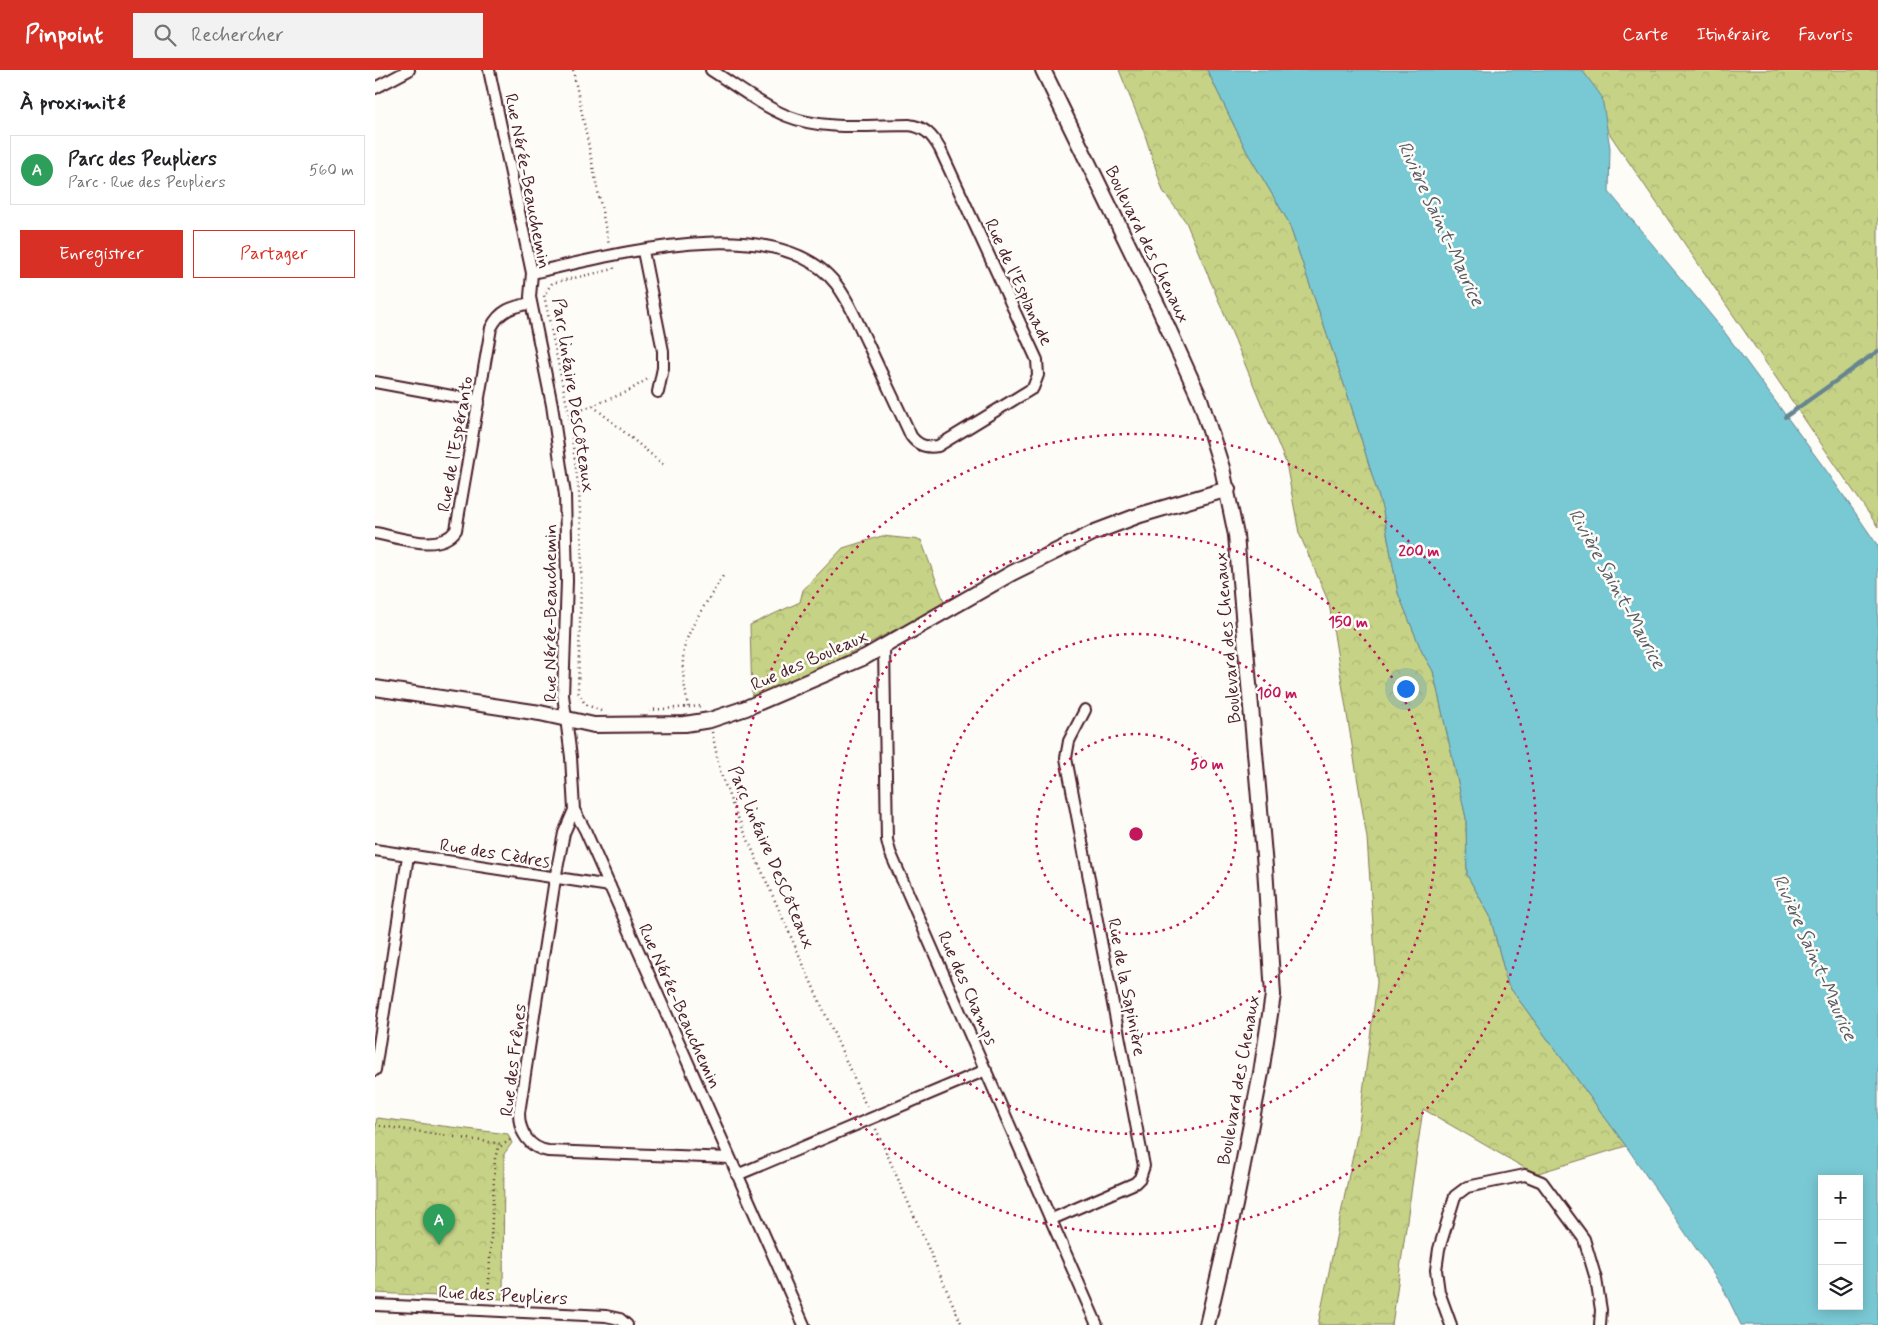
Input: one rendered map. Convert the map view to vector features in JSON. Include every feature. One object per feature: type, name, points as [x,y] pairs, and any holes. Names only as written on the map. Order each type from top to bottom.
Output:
[{"type":"street","points":[[375,88],[409,70]]},
{"type":"street","name":"Rue Nérée-Beauchemin","points":[[489,70],[532,273],[531,303],[553,405],[565,495],[567,581],[563,688],[571,757],[574,810],[804,1325]]},
{"type":"street","name":"Rue de l'Esplanade","points":[[532,273],[611,256],[701,242],[748,244],[793,254],[821,270],[835,282],[845,297],[911,436],[921,445],[938,446],[1028,393],[1036,382],[1038,368],[1034,352],[940,149],[930,133],[917,126],[909,125],[833,125],[800,120],[776,110],[711,70]]},
{"type":"street","name":"Boulevard des Chenaux","points":[[1043,70],[1187,369],[1211,428],[1227,489],[1239,553],[1274,981],[1272,1010],[1261,1073],[1232,1216],[1207,1325]]},
{"type":"street","points":[[643,251],[663,350],[663,368],[658,392]]},
{"type":"street","name":"Rue de l'Espéranto","points":[[375,533],[436,543],[446,540],[453,534],[458,524],[491,328],[495,320],[505,310],[531,303]]},
{"type":"street","points":[[375,382],[479,401]]},
{"type":"street","name":"Rue des Bouleaux","points":[[375,688],[603,725],[685,724],[710,720],[746,708],[884,647],[1012,573],[1072,543],[1140,515],[1227,489]]},
{"type":"street","name":"Rue des Champs","points":[[884,647],[888,846],[1097,1325]]},
{"type":"street","name":"Rue de la Sapinière","points":[[1052,1219],[1135,1183],[1141,1175],[1144,1160],[1066,758],[1069,740],[1085,710]]},
{"type":"street","name":"Rue des Frênes","points":[[574,810],[564,833],[555,879],[519,1114],[523,1133],[536,1148],[548,1152],[730,1158]]},
{"type":"street","name":"Rue des Cèdres","points":[[375,850],[609,886]]},
{"type":"street","points":[[375,1070],[408,856]]},
{"type":"street","points":[[737,1175],[986,1070]]},
{"type":"street","points":[[1451,1325],[1439,1292],[1436,1270],[1439,1249],[1455,1196],[1464,1188],[1521,1175],[1533,1176],[1542,1182],[1584,1239],[1596,1279],[1601,1310],[1600,1325]]},
{"type":"street","name":"Rue des Peupliers","points":[[375,1305],[606,1316],[620,1319],[627,1325]]},
{"type":"path","points":[[573,70],[611,256]]},
{"type":"path","name":"Parc linéaire DesCôteaux","points":[[609,711],[597,710],[588,706],[581,700],[578,692],[582,548],[577,466],[545,292],[555,282],[614,269],[611,256]]},
{"type":"path","points":[[569,415],[627,392],[663,368]]},
{"type":"path","points":[[593,406],[638,441],[665,466]]},
{"type":"path","points":[[688,707],[684,648],[689,634],[724,574]]},
{"type":"path","points":[[643,710],[707,706],[710,720]]},
{"type":"path","name":"Parc linéaire DesCôteaux","points":[[710,720],[720,771],[732,804],[963,1325]]},
{"type":"path","points":[[375,1125],[502,1144]]},
{"type":"path","points":[[487,1310],[496,1152],[502,1144],[523,1133]]},
{"type":"green space","points":[[1119,70],[1207,70],[1247,152],[1288,221],[1349,399],[1383,511],[1398,593],[1422,652],[1433,671],[1466,818],[1467,875],[1490,916],[1508,985],[1626,1146],[1535,1174],[1423,1109],[1392,1325],[1318,1325],[1358,1131],[1377,983],[1367,838],[1329,603],[1299,533],[1286,463],[1186,222],[1163,191],[1143,129]]},
{"type":"green space","points":[[1566,70],[1878,70],[1878,527]]},
{"type":"green space","points":[[882,536],[921,540],[945,604],[798,680],[752,700],[750,625],[800,602],[803,590],[843,548]]},
{"type":"green space","points":[[377,1118],[508,1134],[512,1143],[504,1154],[503,1299],[375,1293],[375,1129]]},
{"type":"water","name":"Rivière Saint-Maurice","points":[[1207,70],[1582,70],[1602,97],[1610,148],[1609,192],[1720,326],[1828,473],[1878,546],[1878,1325],[1741,1325],[1723,1288],[1626,1146],[1508,985],[1490,916],[1467,875],[1466,818],[1433,671],[1422,652],[1398,593],[1383,511],[1349,399],[1288,221],[1247,152]]},
{"type":"waterway","points":[[1785,417],[1878,351]]},
{"type":"place","name":"Parc des Peupliers","points":[[439,1245]]}]
